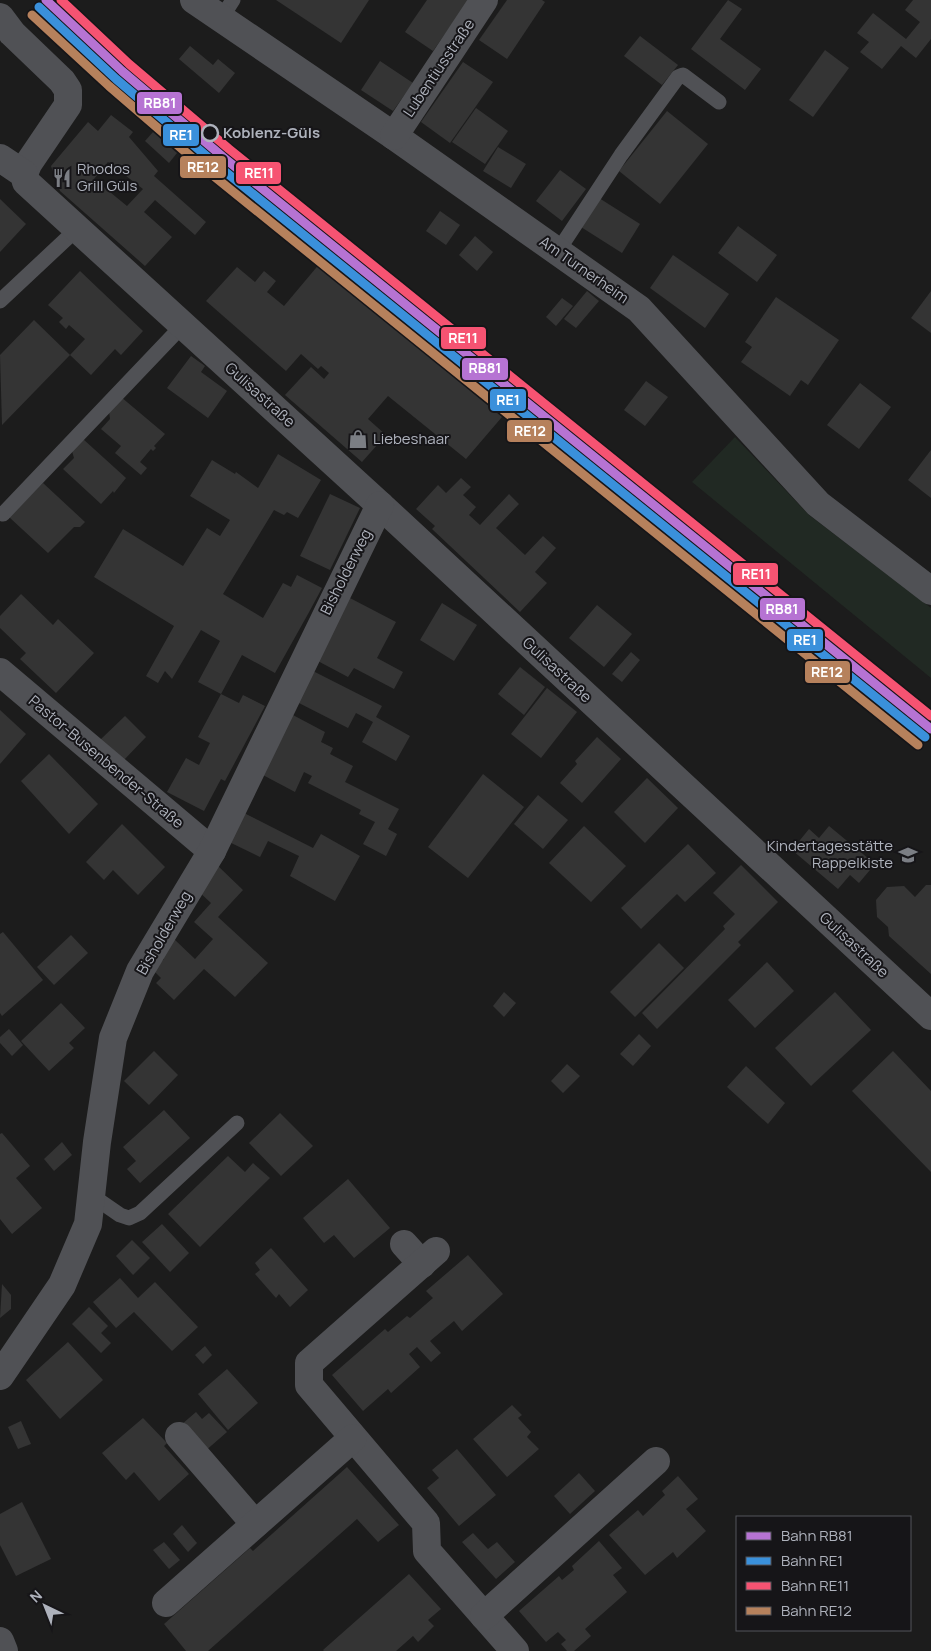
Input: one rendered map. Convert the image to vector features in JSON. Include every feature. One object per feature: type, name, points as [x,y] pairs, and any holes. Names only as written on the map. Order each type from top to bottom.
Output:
[{"type":"street","name":"Am Turnerheim","points":[[194,0],[227,9],[394,136],[639,309],[818,504],[931,591]]},
{"type":"street","name":"Lubentiusstraße","points":[[394,136],[484,0]]},
{"type":"street","points":[[0,17],[12,34],[62,81],[68,90],[68,105],[28,164],[24,174]]},
{"type":"street","name":"Gulisastraße","points":[[0,158],[24,174],[26,182],[380,505],[931,1016]]},
{"type":"street","name":"Bisholderweg","points":[[0,1376],[62,1285],[88,1224],[97,1142],[113,1038],[140,971],[212,851],[380,505]]},
{"type":"street","name":"Pastor-Busenbender-Straße","points":[[0,672],[212,851]]},
{"type":"street","points":[[404,1244],[429,1258],[309,1363],[310,1385],[352,1438],[426,1522],[427,1551],[515,1651]]},
{"type":"street","points":[[179,1436],[256,1524]]},
{"type":"street","points":[[166,1603],[256,1524],[310,1469],[352,1438]]},
{"type":"street","points":[[484,1616],[626,1473],[656,1461]]},
{"type":"street","points":[[0,1640],[4,1651]]},
{"type":"lane","points":[[558,251],[621,155],[678,78],[683,75],[719,102]]},
{"type":"lane","points":[[0,300],[78,228]]},
{"type":"lane","points":[[3,514],[183,325]]},
{"type":"lane","points":[[91,1195],[120,1215],[129,1218],[140,1213],[237,1123]]},
{"type":"shaded area","points":[[735,437],[809,515],[931,608],[931,678],[692,482]]},
{"type":"building","points":[[276,0],[369,0],[341,43]]},
{"type":"building","points":[[427,0],[469,0],[433,51],[405,32]]},
{"type":"building","points":[[507,0],[542,0],[545,2],[507,59],[479,40]]},
{"type":"building","points":[[728,0],[742,9],[720,39],[761,69],[745,90],[691,49]]},
{"type":"building","points":[[913,0],[931,0],[931,39],[916,58],[901,46],[882,69],[860,52],[869,42],[857,33],[873,13],[906,39],[920,22],[905,10]]},
{"type":"building","points":[[640,36],[678,65],[662,85],[624,56]]},
{"type":"building","points":[[190,46],[213,65],[218,59],[235,73],[219,93],[179,59]]},
{"type":"building","points":[[825,50],[849,68],[813,117],[789,100]]},
{"type":"building","points":[[380,61],[413,83],[393,111],[361,90]]},
{"type":"building","points":[[463,62],[493,82],[450,143],[421,122]]},
{"type":"building","points":[[476,108],[508,131],[485,164],[452,142]]},
{"type":"building","points":[[667,111],[708,144],[660,204],[619,171]]},
{"type":"building","points":[[111,115],[133,132],[129,137],[158,171],[154,176],[206,222],[195,235],[155,200],[144,212],[172,237],[145,266],[60,191],[51,166],[88,122],[98,131]],"holes":[[[108,162],[143,189],[127,206],[94,179]]]},
{"type":"building","points":[[153,132],[177,153],[169,163],[145,141]]},
{"type":"building","points":[[498,147],[526,164],[511,188],[483,171]]},
{"type":"building","points":[[560,170],[586,189],[562,221],[536,201]]},
{"type":"building","points":[[599,198],[640,224],[622,253],[581,227]]},
{"type":"building","points":[[0,199],[26,224],[0,252]]},
{"type":"building","points":[[440,211],[460,225],[446,245],[426,231]]},
{"type":"building","points":[[738,226],[777,255],[757,282],[718,253]]},
{"type":"building","points":[[475,236],[493,252],[477,271],[459,255]]},
{"type":"building","points":[[673,255],[729,294],[705,328],[650,288]]},
{"type":"building","points":[[321,262],[371,302],[368,307],[502,417],[466,459],[388,396],[368,419],[386,435],[362,462],[285,395],[311,367],[324,379],[329,373],[321,366],[318,369],[301,354],[286,371],[206,301],[237,267],[255,282],[264,271],[276,281],[267,292],[284,306]]},
{"type":"building","points":[[80,271],[143,331],[121,355],[115,349],[91,375],[70,355],[85,339],[69,325],[66,329],[59,322],[63,318],[48,305]]},
{"type":"building","points":[[587,291],[599,301],[576,328],[564,319]]},
{"type":"building","points":[[931,291],[931,333],[911,318]]},
{"type":"building","points":[[776,297],[839,340],[808,385],[801,380],[790,396],[741,362],[752,347],[745,342]]},
{"type":"building","points":[[562,298],[573,306],[556,326],[546,317]]},
{"type":"building","points":[[34,320],[70,355],[2,425],[0,355]]},
{"type":"building","points":[[191,356],[205,366],[201,372],[227,391],[208,418],[167,388]]},
{"type":"building","points":[[646,381],[668,397],[645,426],[624,410]]},
{"type":"building","points":[[860,383],[891,407],[859,449],[827,425]]},
{"type":"building","points":[[121,397],[165,434],[154,446],[156,448],[153,451],[151,449],[140,462],[147,468],[141,475],[115,453],[121,446],[101,429],[110,419],[109,411]]},
{"type":"building","points":[[83,439],[126,478],[114,493],[113,491],[101,504],[63,469],[74,458],[72,451]]},
{"type":"building","points":[[931,450],[931,498],[908,480]]},
{"type":"building","points":[[278,454],[321,480],[298,518],[287,512],[284,515],[274,510],[223,594],[263,618],[283,583],[291,587],[297,575],[322,588],[275,673],[242,655],[221,694],[198,682],[220,641],[201,630],[172,679],[165,671],[158,683],[146,676],[174,626],[94,577],[123,529],[183,566],[207,528],[220,536],[230,520],[190,496],[212,460],[235,474],[236,472],[258,488]]},
{"type":"building","points":[[461,478],[471,487],[463,495],[476,507],[469,515],[480,525],[509,494],[519,504],[496,528],[525,555],[543,536],[556,548],[535,572],[547,583],[520,612],[432,529],[435,526],[416,509],[438,485],[446,493]]},
{"type":"building","points":[[43,483],[85,522],[80,527],[74,527],[48,553],[9,517]]},
{"type":"building","points":[[330,494],[360,508],[330,570],[300,556]]},
{"type":"building","points":[[21,594],[53,625],[58,619],[94,653],[56,693],[20,659],[26,653],[0,628],[0,616]]},
{"type":"building","points":[[348,597],[396,622],[377,658],[403,672],[394,689],[354,668],[348,677],[314,659]]},
{"type":"building","points":[[442,603],[477,625],[454,661],[420,640]]},
{"type":"building","points":[[597,605],[632,634],[604,667],[569,638]]},
{"type":"building","points":[[631,652],[640,660],[622,682],[612,674]]},
{"type":"building","points":[[520,667],[545,687],[524,715],[498,694]]},
{"type":"building","points":[[311,670],[382,706],[376,717],[410,736],[396,761],[362,742],[373,722],[356,713],[348,728],[295,701]]},
{"type":"building","points":[[547,688],[577,712],[541,758],[511,734]]},
{"type":"building","points":[[221,694],[239,703],[243,695],[265,706],[225,781],[221,779],[204,811],[167,792],[186,758],[199,765],[210,743],[198,737]]},
{"type":"building","points":[[0,710],[26,734],[0,764]]},
{"type":"building","points":[[291,714],[325,732],[321,742],[333,748],[330,754],[353,766],[345,782],[399,809],[388,829],[397,834],[386,856],[363,844],[375,822],[359,814],[361,810],[308,783],[312,776],[304,772],[295,792],[261,774]]},
{"type":"building","points":[[125,716],[146,737],[122,762],[100,740]]},
{"type":"building","points":[[597,737],[621,759],[582,803],[560,783],[577,764],[575,761]]},
{"type":"building","points":[[49,754],[98,804],[69,834],[21,781]]},
{"type":"building","points":[[483,774],[524,807],[468,878],[428,847]]},
{"type":"building","points":[[647,778],[678,808],[645,843],[614,812]]},
{"type":"building","points":[[538,795],[568,820],[543,849],[514,824]]},
{"type":"building","points":[[242,812],[313,848],[321,834],[360,856],[335,901],[290,876],[299,856],[268,841],[260,857],[227,841]]},
{"type":"building","points":[[122,824],[165,867],[138,895],[113,870],[104,880],[86,862]]},
{"type":"building","points":[[584,826],[626,866],[591,902],[549,863]]},
{"type":"building","points":[[829,826],[875,864],[859,883],[850,875],[838,889],[792,850],[809,829],[819,838]]},
{"type":"building","points":[[688,844],[716,873],[685,902],[677,894],[641,929],[621,908]]},
{"type":"building","points":[[741,865],[778,902],[738,942],[741,945],[657,1029],[642,1013],[725,929],[723,926],[735,914],[713,893]]},
{"type":"building","points":[[218,866],[243,890],[218,917],[268,963],[235,997],[204,969],[174,1000],[156,983],[161,978],[153,970],[164,959],[159,955],[174,939],[195,959],[213,939],[194,922],[211,903],[197,890]]},
{"type":"building","points":[[926,885],[931,885],[931,974],[889,936],[888,927],[877,917],[876,900],[887,887],[904,886],[915,897]]},
{"type":"building","points":[[3,932],[43,980],[2,1016],[0,1013],[0,934]]},
{"type":"building","points":[[71,935],[88,953],[54,985],[37,967]]},
{"type":"building","points":[[659,943],[684,968],[635,1017],[610,992]]},
{"type":"building","points":[[767,962],[794,991],[755,1028],[728,1000]]},
{"type":"building","points":[[504,992],[516,1003],[504,1017],[493,1006]]},
{"type":"building","points":[[835,992],[871,1030],[811,1086],[775,1048]]},
{"type":"building","points":[[61,1003],[85,1028],[69,1043],[74,1048],[49,1071],[21,1041]]},
{"type":"building","points":[[9,1029],[23,1045],[12,1056],[0,1043],[0,1037]]},
{"type":"building","points":[[639,1034],[651,1046],[633,1066],[620,1054]]},
{"type":"building","points":[[154,1051],[178,1075],[149,1105],[124,1081]]},
{"type":"building","points":[[893,1051],[931,1091],[931,1172],[852,1091]]},
{"type":"building","points":[[567,1064],[580,1076],[563,1093],[551,1081]]},
{"type":"building","points":[[746,1066],[785,1103],[768,1124],[727,1087]]},
{"type":"building","points":[[164,1110],[190,1138],[140,1183],[127,1169],[136,1161],[123,1147]]},
{"type":"building","points":[[280,1113],[313,1146],[281,1176],[249,1143]]},
{"type":"building","points":[[2,1133],[30,1166],[16,1178],[42,1208],[12,1234],[0,1219],[0,1134]]},
{"type":"building","points":[[62,1142],[72,1155],[54,1171],[44,1159]]},
{"type":"building","points":[[228,1156],[245,1172],[253,1163],[270,1178],[200,1247],[168,1214]]},
{"type":"building","points":[[348,1179],[390,1228],[354,1258],[334,1235],[324,1243],[303,1218]]},
{"type":"building","points":[[162,1224],[189,1253],[170,1272],[142,1242]]},
{"type":"building","points":[[132,1240],[150,1258],[133,1275],[116,1256]]},
{"type":"building","points":[[271,1248],[308,1290],[290,1307],[279,1294],[276,1298],[255,1274],[260,1270],[255,1263]]},
{"type":"building","points":[[468,1255],[503,1294],[462,1331],[454,1321],[430,1341],[441,1353],[431,1362],[417,1347],[409,1354],[420,1367],[391,1393],[388,1389],[363,1411],[332,1375],[385,1329],[388,1332],[407,1316],[410,1318],[433,1298],[426,1291]]},
{"type":"building","points":[[120,1278],[138,1298],[155,1282],[198,1327],[172,1351],[134,1312],[116,1328],[93,1302]]},
{"type":"building","points":[[2,1284],[11,1295],[11,1309],[0,1318]]},
{"type":"building","points":[[89,1307],[108,1326],[101,1333],[111,1343],[101,1353],[72,1324]]},
{"type":"building","points":[[68,1342],[103,1380],[60,1419],[26,1380]]},
{"type":"building","points":[[205,1346],[212,1355],[203,1364],[195,1355]]},
{"type":"building","points":[[227,1369],[258,1403],[228,1430],[198,1394]]},
{"type":"building","points":[[512,1405],[522,1415],[518,1418],[531,1432],[527,1437],[539,1449],[507,1477],[473,1439]]},
{"type":"building","points":[[196,1412],[202,1419],[209,1413],[227,1432],[204,1452],[181,1425]]},
{"type":"building","points":[[143,1418],[167,1443],[164,1446],[189,1474],[159,1501],[134,1472],[126,1480],[102,1453]]},
{"type":"building","points":[[21,1421],[31,1444],[18,1449],[8,1427]]},
{"type":"building","points":[[457,1449],[496,1495],[459,1526],[427,1488],[439,1478],[432,1470]]},
{"type":"building","points":[[347,1467],[399,1525],[378,1542],[357,1519],[208,1651],[186,1651],[164,1624],[250,1548],[253,1551]]},
{"type":"building","points":[[579,1473],[595,1491],[570,1514],[554,1496]]},
{"type":"building","points":[[678,1476],[698,1499],[686,1509],[706,1531],[677,1558],[673,1552],[645,1575],[609,1535],[638,1510],[643,1516],[665,1495],[662,1491]]},
{"type":"building","points":[[22,1502],[51,1559],[16,1576],[0,1545],[0,1514]]},
{"type":"building","points":[[182,1525],[197,1543],[188,1552],[173,1534]]},
{"type":"building","points":[[473,1533],[488,1549],[497,1542],[515,1562],[496,1579],[462,1542]]},
{"type":"building","points":[[599,1541],[622,1568],[613,1575],[627,1592],[585,1629],[591,1636],[574,1651],[567,1651],[561,1644],[566,1640],[558,1632],[546,1642],[519,1611],[559,1576],[562,1580],[574,1570],[572,1566]]},
{"type":"building","points":[[164,1542],[180,1560],[169,1569],[153,1550]]},
{"type":"building","points":[[409,1574],[441,1609],[428,1620],[434,1626],[418,1642],[413,1636],[396,1651],[323,1650]]},
{"type":"rail line","name":"RB81","points":[[46,0],[122,71],[223,157],[931,729]]},
{"type":"rail line","name":"RE11","points":[[61,0],[129,64],[229,149],[931,716]]},
{"type":"rail line","name":"RE1","points":[[39,7],[116,79],[217,165],[925,737]]},
{"type":"rail line","name":"RE12","points":[[32,15],[109,86],[210,173],[918,745]]},
{"type":"place","name":"Koblenz-Güls","points":[[210,133]]},
{"type":"place","name":"Rhodos Grill Güls","points":[[62,178]]},
{"type":"place","name":"Liebeshaar","points":[[358,439]]},
{"type":"place","name":"Kindertagesstätte Rappelkiste","points":[[908,855]]}]
